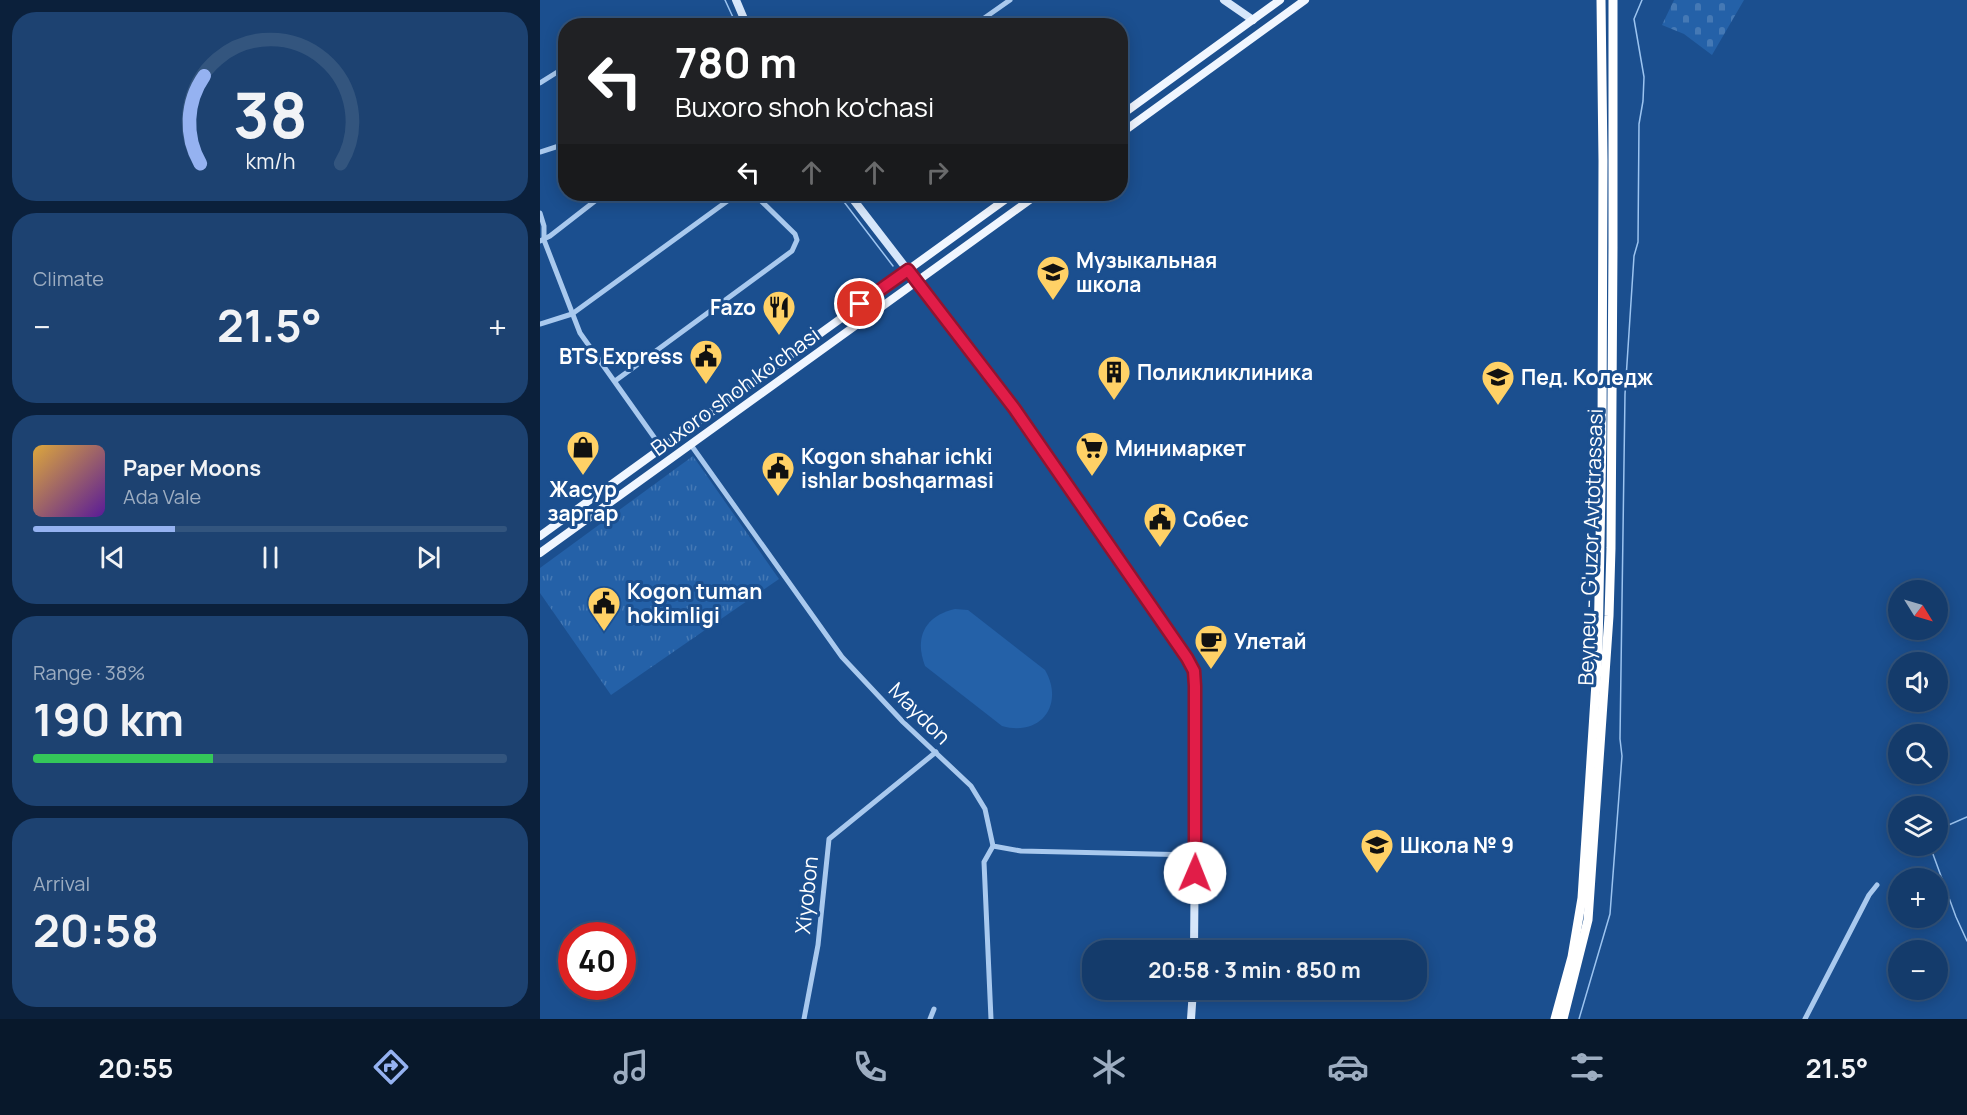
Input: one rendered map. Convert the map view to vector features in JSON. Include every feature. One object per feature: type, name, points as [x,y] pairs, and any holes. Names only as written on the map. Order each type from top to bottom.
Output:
[{"type":"highway","name":"Beyneu - G'uzor Avtotrassasi","points":[[1555,1019],[1572,957],[1582,898],[1598,663],[1602,433],[1601,0]]},
{"type":"highway","name":"Beyneu - G'uzor Avtotrassasi","points":[[1563,1019],[1588,920],[1609,616],[1614,238],[1612,0]]},
{"type":"main road","points":[[1128,110],[1280,0]]},
{"type":"main road","points":[[1128,128],[1305,0]]},
{"type":"main road","name":"Buxoro shoh ko'chasi","points":[[540,536],[1003,201]]},
{"type":"main road","name":"Buxoro shoh ko'chasi","points":[[540,553],[1028,201]]},
{"type":"main road","points":[[682,433],[691,445]]},
{"type":"street","points":[[736,0],[744,18]]},
{"type":"street","points":[[985,18],[1010,0]]},
{"type":"street","points":[[1224,0],[1253,20]]},
{"type":"street","points":[[540,83],[558,71]]},
{"type":"street","points":[[540,152],[558,146]]},
{"type":"street","points":[[542,240],[595,201]]},
{"type":"street","points":[[540,324],[572,314],[727,201]]},
{"type":"street","points":[[615,381],[795,247],[795,234],[761,201]]},
{"type":"street","points":[[854,201],[1014,408],[1194,671],[1196,727],[1194,940]]},
{"type":"street","points":[[540,213],[544,226],[542,240],[580,333],[662,447]]},
{"type":"street","name":"Maydon","points":[[691,445],[842,657],[903,722],[971,786],[985,809],[993,846]]},
{"type":"street","name":"Xiyobon","points":[[804,1019],[818,945],[829,839],[936,752]]},
{"type":"street","points":[[991,1019],[984,862],[993,846],[1021,851],[1195,855]]},
{"type":"street","points":[[1805,1019],[1869,895],[1877,885]]},
{"type":"street","points":[[1191,1019],[1192,1000]]},
{"type":"street","points":[[930,1019],[934,1009]]},
{"type":"green space","points":[[1674,0],[1744,0],[1712,55],[1684,34],[1662,25]]},
{"type":"green space","points":[[693,456],[779,579],[611,695],[540,593],[540,568]]},
{"type":"green space","points":[[955,609],[968,610],[1045,670],[1052,695],[1050,706],[1038,722],[1028,727],[1002,726],[925,666],[921,646],[925,629],[936,617]]},
{"type":"waterway","points":[[725,0],[733,18]]},
{"type":"waterway","points":[[1579,1019],[1610,914],[1622,756],[1620,739],[1625,394],[1634,256],[1638,242],[1639,124],[1644,77],[1634,19],[1642,0]]},
{"type":"waterway","points":[[843,201],[893,266]]},
{"type":"waterway","points":[[1948,825],[1967,817]]},
{"type":"waterway","points":[[1934,856],[1967,941]]},
{"type":"place","name":"Музыкальная школа","points":[[1053,301]]},
{"type":"place","name":"Fazo","points":[[779,336]]},
{"type":"place","name":"BTS Express","points":[[706,385]]},
{"type":"place","name":"Поликликлиника","points":[[1114,401]]},
{"type":"place","name":"Пед. Коледж","points":[[1498,406]]},
{"type":"place","name":"Жасур заргар","points":[[583,476]]},
{"type":"place","name":"Минимаркет","points":[[1092,477]]},
{"type":"place","name":"Kogon shahar ichki ishlar boshqarmasi","points":[[778,497]]},
{"type":"place","name":"Собеc","points":[[1160,548]]},
{"type":"place","name":"Kogon tuman hokimligi","points":[[604,632]]},
{"type":"place","name":"Улетай","points":[[1211,670]]},
{"type":"place","name":"Школа № 9","points":[[1377,874]]},
{"type":"route","points":[[860,304],[908,270],[1014,408],[1187,658],[1194,671],[1195,686],[1195,873]]}]
